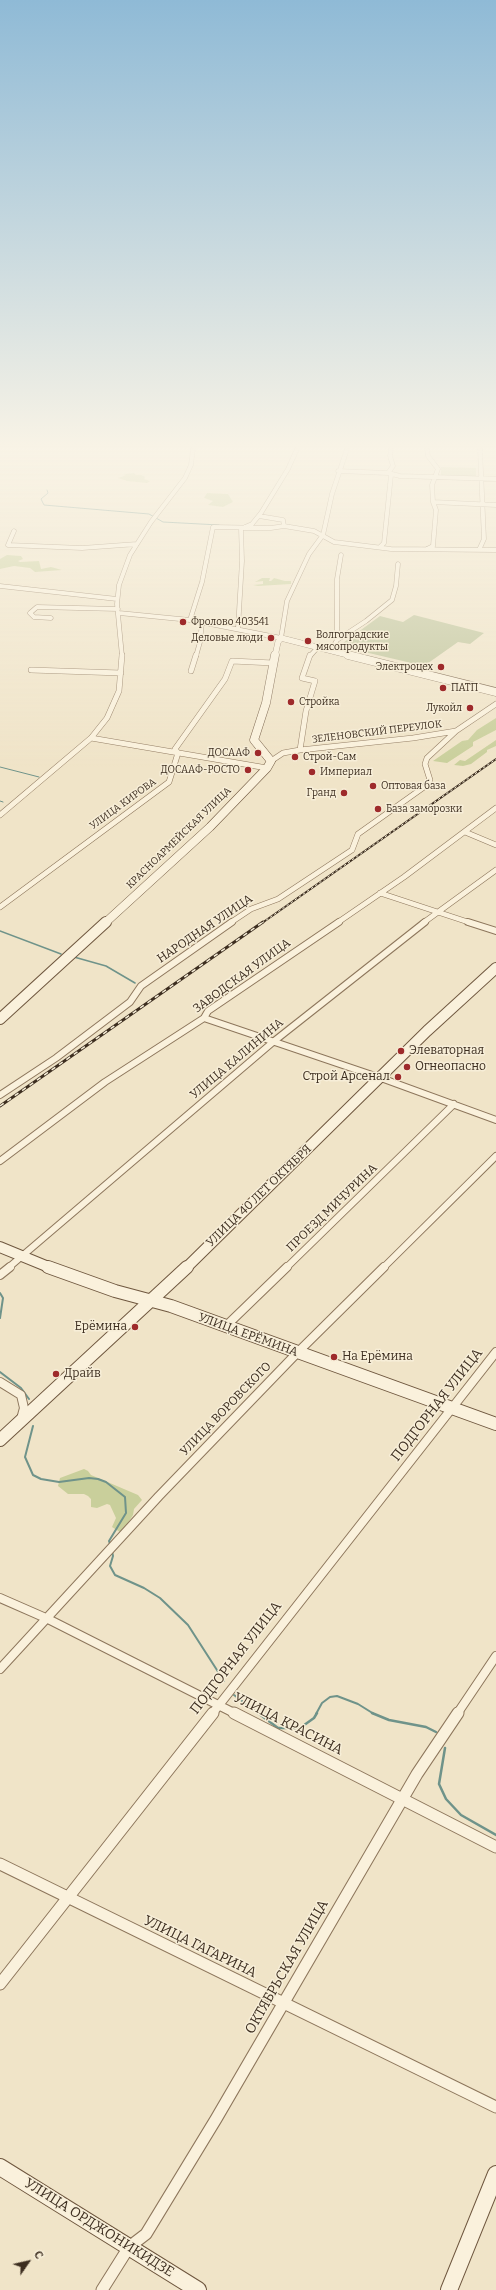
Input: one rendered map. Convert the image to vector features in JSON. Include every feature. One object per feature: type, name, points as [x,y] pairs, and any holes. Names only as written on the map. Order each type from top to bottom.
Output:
[{"type":"street","points":[[0,815],[91,738],[107,718],[119,691],[122,658],[117,599],[124,568],[131,556]]},
{"type":"street","points":[[190,620],[202,582],[207,556]]},
{"type":"street","points":[[238,628],[242,556]]},
{"type":"street","points":[[269,764],[254,740],[266,703],[278,642],[284,629],[287,602],[308,556]]},
{"type":"street","points":[[332,649],[337,640],[337,579],[341,556]]},
{"type":"street","points":[[337,640],[366,622],[392,600],[396,586],[398,564]]},
{"type":"street","points":[[0,586],[117,599]]},
{"type":"street","points":[[51,618],[34,618],[30,613],[37,607],[118,611],[238,628],[332,649],[496,692]]},
{"type":"street","points":[[191,671],[200,642],[200,626],[202,622]]},
{"type":"street","name":"ЗЕЛЕНОВСКИЙ ПЕРЕУЛОК","points":[[300,750],[306,711],[315,681],[302,678],[311,653],[319,646]]},
{"type":"street","name":"УЛИЦА КИРОВА","points":[[0,907],[168,782],[178,753],[175,749],[225,679],[232,661],[273,663]]},
{"type":"street","points":[[30,670],[121,673]]},
{"type":"street","name":"ЗЕЛЕНОВСКИЙ ПЕРЕУЛОК","points":[[269,764],[283,753],[413,738],[456,731],[496,704]]},
{"type":"street","name":"НАРОДНАЯ УЛИЦА","points":[[0,1095],[56,1058],[130,1002],[141,986],[212,935],[251,909],[278,899],[352,850],[358,834],[424,787],[430,780],[425,764],[427,758],[456,731]]},
{"type":"street","points":[[91,738],[178,753],[269,764]]},
{"type":"street","name":"КРАСНОАРМЕЙСКАЯ УЛИЦА","points":[[0,1019],[210,828],[269,764]]},
{"type":"street","name":"ЗАВОДСКАЯ УЛИЦА","points":[[0,1161],[105,1082],[192,1024],[204,1018],[208,1011],[380,893],[496,808]]},
{"type":"street","points":[[465,832],[496,846]]},
{"type":"street","name":"УЛИЦА КАЛИНИНА","points":[[0,1275],[273,1042],[436,912],[496,870]]},
{"type":"street","points":[[380,893],[496,931]]},
{"type":"street","name":"УЛИЦА 40 ЛЕТ ОКТЯБРЯ","points":[[0,1440],[151,1302],[450,1010],[496,968]]},
{"type":"street","points":[[204,1018],[381,1078],[496,1120]]},
{"type":"street","name":"ПРОЕЗД МИЧУРИНА","points":[[225,1327],[454,1104]]},
{"type":"street","name":"УЛИЦА ВОРОВСКОГО","points":[[0,1669],[48,1619],[159,1496],[297,1353],[496,1156]]},
{"type":"street","name":"УЛИЦА ЕРЁМИНА","points":[[0,1247],[21,1257],[151,1302],[171,1306],[225,1327],[496,1424]]},
{"type":"street","name":"ПОДГОРНАЯ УЛИЦА","points":[[0,1984],[217,1705],[453,1409],[496,1352]]},
{"type":"street","points":[[0,1382],[21,1395],[24,1408],[20,1422]]},
{"type":"street","name":"УЛИЦА КРАСИНА","points":[[0,1598],[48,1619],[403,1798],[496,1847]]},
{"type":"street","name":"ОКТЯБРЬСКАЯ УЛИЦА","points":[[102,2290],[130,2247],[146,2234],[283,2004],[403,1798],[496,1656]]},
{"type":"street","name":"УЛИЦА ГАГАРИНА","points":[[0,1864],[283,2004],[496,2107]]},
{"type":"street","name":"УЛИЦА ОРДЖОНИКИДЗЕ","points":[[0,2167],[198,2290]]},
{"type":"street","points":[[449,2290],[496,2174]]},
{"type":"green space","points":[[5,556],[21,556],[23,559],[18,561],[20,562],[39,561],[41,569],[51,567],[62,570],[35,572],[30,568],[14,566],[0,569],[0,559]]},
{"type":"green space","points":[[262,578],[270,578],[269,581],[274,578],[291,581],[291,584],[253,585],[263,584],[263,581],[255,582]]},
{"type":"green space","points":[[414,615],[484,633],[470,644],[458,642],[424,666],[339,646],[380,616],[403,622]]},
{"type":"green space","points":[[496,718],[496,730],[473,742],[473,746],[447,763],[433,761],[462,741],[468,740],[477,730]]},
{"type":"green space","points":[[496,740],[496,746],[487,750],[487,752],[471,764],[463,766],[454,765],[460,760],[465,761]]},
{"type":"green space","points":[[84,1469],[91,1475],[138,1495],[142,1500],[134,1509],[133,1515],[128,1523],[120,1532],[112,1527],[116,1518],[110,1505],[107,1504],[97,1508],[91,1507],[91,1499],[88,1496],[84,1494],[68,1494],[58,1486],[60,1478]]},
{"type":"waterway","points":[[0,767],[39,777]]},
{"type":"waterway","points":[[0,931],[61,954]]},
{"type":"waterway","points":[[74,957],[106,966],[135,983]]},
{"type":"waterway","points":[[0,1293],[3,1298],[0,1318]]},
{"type":"waterway","points":[[0,1372],[21,1388],[29,1399]]},
{"type":"waterway","points":[[33,1426],[25,1457],[33,1475],[41,1479],[59,1482],[89,1478],[98,1479],[106,1482],[125,1497],[126,1513],[109,1541],[110,1544]]},
{"type":"waterway","points":[[112,1551],[113,1556],[110,1566],[115,1575],[144,1588],[160,1598],[188,1625],[224,1681]]},
{"type":"waterway","points":[[234,1695],[259,1714]]},
{"type":"waterway","points":[[316,1714],[322,1703],[330,1697],[337,1696],[358,1704],[373,1713]]},
{"type":"waterway","points":[[258,1713],[278,1728],[300,1728],[314,1718],[317,1713]]},
{"type":"waterway","points":[[373,1713],[389,1720],[426,1727],[436,1732]]},
{"type":"waterway","points":[[445,1748],[439,1784],[446,1799],[461,1815],[496,1835]]},
{"type":"railway","points":[[262,923],[496,759]]},
{"type":"railway","points":[[0,1106],[263,922]]},
{"type":"place","name":"Фролово 403541","points":[[183,622]]},
{"type":"place","name":"Деловые люди","points":[[271,638]]},
{"type":"place","name":"Волгоградские мясопродукты","points":[[308,641]]},
{"type":"place","name":"Электроцех","points":[[441,667]]},
{"type":"place","name":"ПАТП","points":[[443,688]]},
{"type":"place","name":"Стройка","points":[[291,702]]},
{"type":"place","name":"Лукойл","points":[[470,708]]},
{"type":"place","name":"ДОСААФ","points":[[258,753]]},
{"type":"place","name":"Строй-Сам","points":[[295,757]]},
{"type":"place","name":"ДОСААФ-РОСТО","points":[[248,770]]},
{"type":"place","name":"Империал","points":[[312,772]]},
{"type":"place","name":"Оптовая база","points":[[373,786]]},
{"type":"place","name":"Гранд","points":[[344,793]]},
{"type":"place","name":"База заморозки","points":[[378,809]]},
{"type":"place","name":"Элеваторная","points":[[401,1051]]},
{"type":"place","name":"Огнеопасно","points":[[407,1067]]},
{"type":"place","name":"Строй Арсенал","points":[[398,1077]]},
{"type":"place","name":"Ерёмина","points":[[135,1327]]},
{"type":"place","name":"На Ерёмина","points":[[334,1357]]},
{"type":"place","name":"Драйв","points":[[56,1374]]}]
